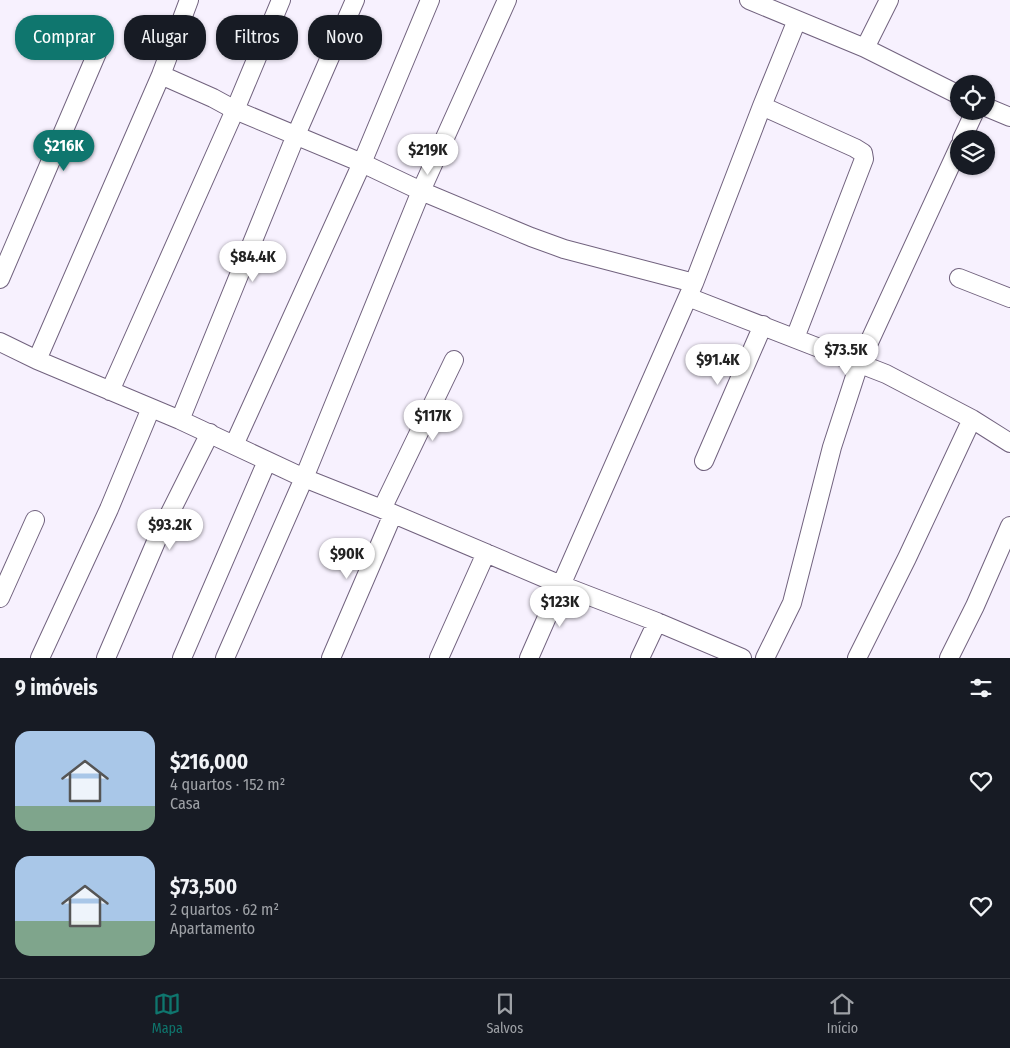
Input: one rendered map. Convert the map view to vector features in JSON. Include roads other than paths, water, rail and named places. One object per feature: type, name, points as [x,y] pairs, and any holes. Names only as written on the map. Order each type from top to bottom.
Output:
[{"type":"street","points":[[110,391],[235,110],[281,0]]},
{"type":"street","points":[[180,420],[296,135],[355,0]]},
{"type":"street","points":[[234,445],[362,163],[430,0]]},
{"type":"street","points":[[225,658],[304,478],[421,191],[508,0]]},
{"type":"street","points":[[749,0],[864,48],[950,91]]},
{"type":"street","points":[[864,48],[890,0]]},
{"type":"street","points":[[38,360],[161,75],[186,1]]},
{"type":"street","points":[[529,658],[691,290],[797,20]]},
{"type":"street","points":[[0,279],[95,60]]},
{"type":"street","points":[[161,75],[235,110],[362,163],[490,221],[564,249],[691,290],[763,325],[886,374],[972,419],[1010,443]]},
{"type":"street","points":[[762,106],[855,148],[863,153],[864,159],[795,338]]},
{"type":"street","points":[[995,111],[1010,117]]},
{"type":"street","points":[[765,658],[792,603],[832,448],[859,364],[950,167]]},
{"type":"street","points":[[959,278],[1010,298]]},
{"type":"street","points":[[704,461],[763,325]]},
{"type":"street","points":[[0,342],[210,433],[304,478],[560,585],[657,622],[742,658]]},
{"type":"street","points":[[331,658],[388,512],[454,360]]},
{"type":"street","points":[[40,658],[109,509],[151,408]]},
{"type":"street","points":[[857,658],[972,419]]},
{"type":"street","points":[[106,658],[158,536],[210,433]]},
{"type":"street","points":[[182,658],[267,461]]},
{"type":"street","points":[[0,598],[35,520]]},
{"type":"street","points":[[949,658],[975,606],[1010,526]]},
{"type":"street","points":[[440,658],[486,553]]},
{"type":"street","points":[[640,658],[657,622]]}]
